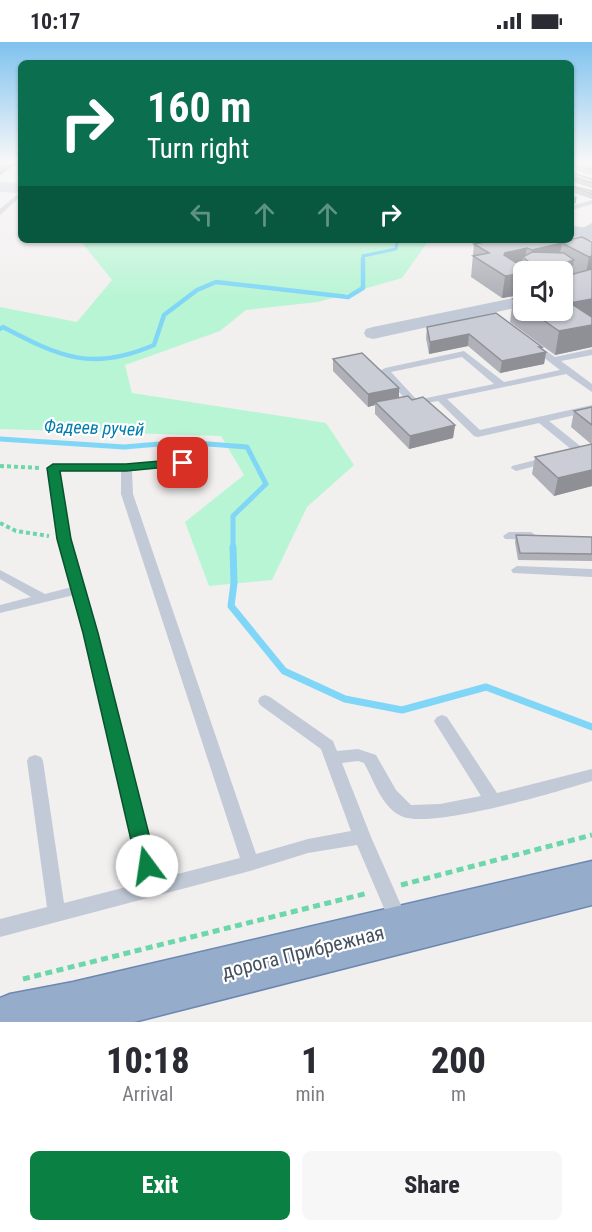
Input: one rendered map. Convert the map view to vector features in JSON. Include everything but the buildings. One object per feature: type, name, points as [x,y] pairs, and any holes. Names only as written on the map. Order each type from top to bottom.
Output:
[{"type":"highway","name":"дорога Прибрежная","points":[[32,1011],[394,908],[592,883]]},
{"type":"street","points":[[373,333],[489,313],[513,305]]},
{"type":"lane","points":[[528,341],[592,389]]},
{"type":"lane","points":[[554,360],[592,352]]},
{"type":"lane","points":[[502,385],[464,354],[385,371],[409,404],[440,398],[502,385],[568,371]]},
{"type":"lane","points":[[440,398],[478,434],[592,408]]},
{"type":"lane","points":[[516,468],[580,451],[542,420]]},
{"type":"lane","points":[[152,889],[79,590],[64,539],[53,468],[126,468],[202,461]]},
{"type":"lane","points":[[126,468],[127,494],[250,863]]},
{"type":"lane","points":[[509,536],[544,537]]},
{"type":"lane","points":[[518,570],[592,573]]},
{"type":"lane","points":[[0,574],[44,599]]},
{"type":"lane","points":[[0,609],[79,590]]},
{"type":"lane","points":[[265,701],[327,746],[362,837],[394,908]]},
{"type":"lane","points":[[442,721],[493,801]]},
{"type":"lane","points":[[332,758],[358,754],[370,759],[396,802],[406,811],[420,815],[493,801],[592,775]]},
{"type":"lane","points":[[34,761],[57,914]]},
{"type":"lane","points":[[0,928],[308,846],[362,837]]},
{"type":"path","points":[[0,466],[28,469],[53,468]]},
{"type":"path","points":[[0,523],[16,531],[64,539]]},
{"type":"path","points":[[32,1011],[394,908],[592,835]]},
{"type":"green space","points":[[82,243],[427,243],[402,278],[318,302],[246,310],[220,331],[125,365],[132,393],[326,423],[354,465],[307,507],[272,580],[209,586],[185,522],[244,475],[221,436],[0,429],[0,307],[77,322],[112,280]]},
{"type":"waterway","name":"Фадеев ручей","points":[[0,329],[3,327],[59,353],[94,359],[112,358],[154,345],[164,315],[197,290],[216,282],[348,297],[363,288],[363,256],[396,249],[397,243]]},
{"type":"waterway","name":"Фадеев ручей","points":[[0,439],[124,447],[183,442],[247,447],[266,484],[233,516],[233,547]]},
{"type":"waterway","name":"Фадеев ручей","points":[[233,547],[234,583],[231,606],[284,671],[345,699],[402,710],[486,687],[592,727]]},
{"type":"route","points":[[147,866],[90,633],[64,539],[53,468],[126,468],[183,463]]}]
